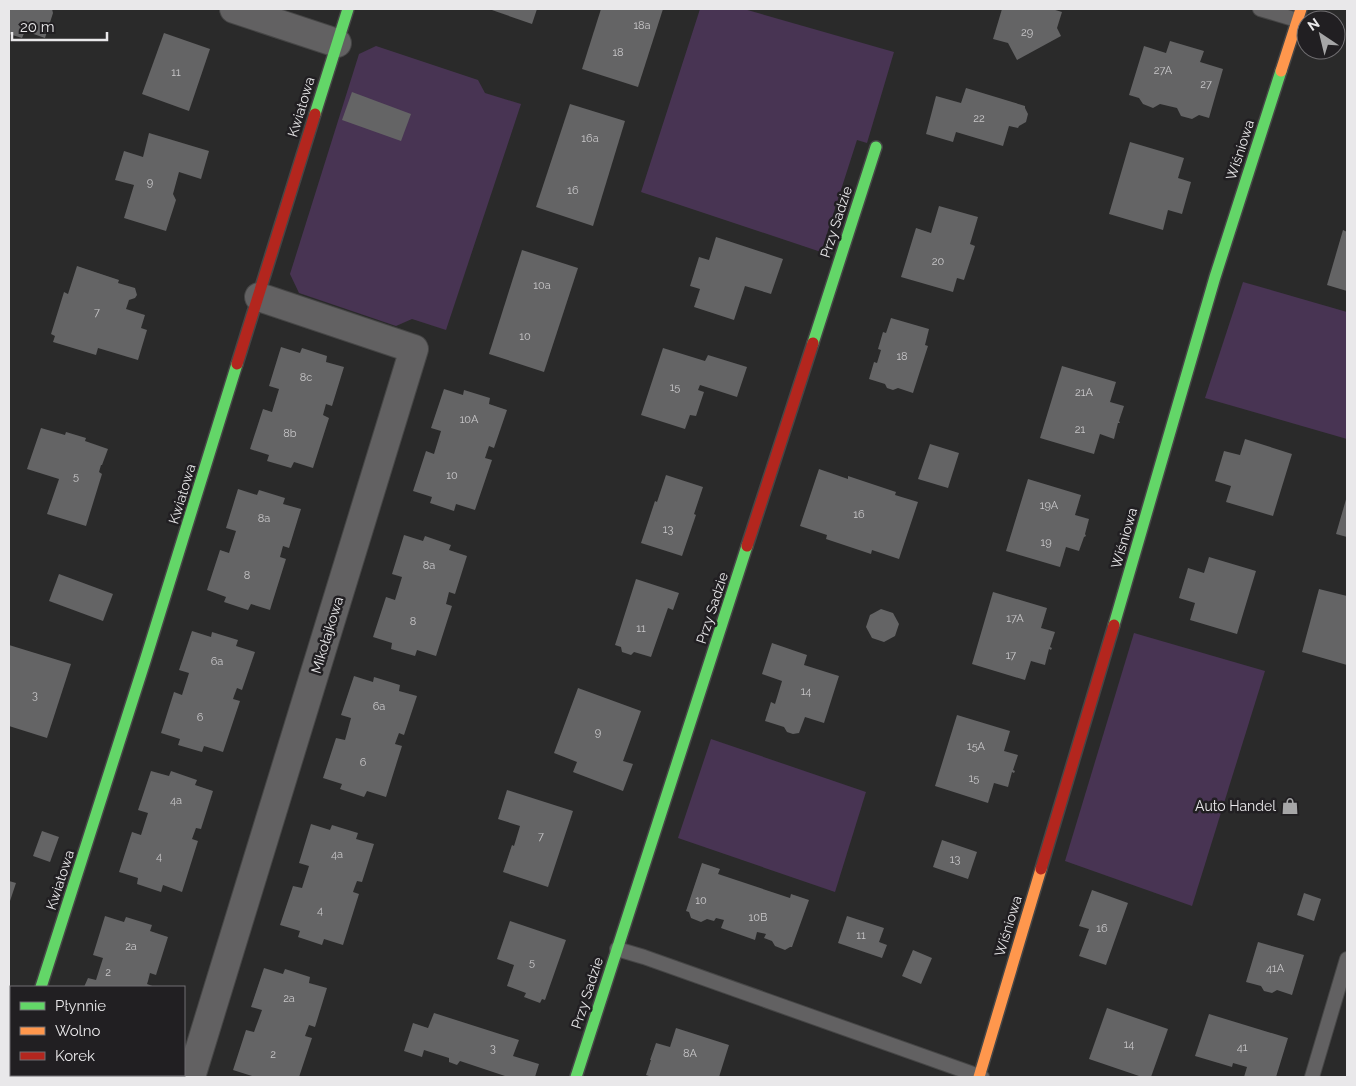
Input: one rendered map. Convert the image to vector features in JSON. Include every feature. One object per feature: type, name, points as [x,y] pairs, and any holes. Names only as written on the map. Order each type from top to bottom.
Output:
[{"type":"street","points":[[234,9],[337,43]]},
{"type":"street","name":"Kwiatowa","points":[[41,986],[146,662],[348,9]]},
{"type":"street","name":"Wiśniowa","points":[[980,1077],[1216,277],[1296,24]]},
{"type":"street","name":"Przy Sadzie","points":[[576,1077],[876,147]]},
{"type":"street","name":"Mikołajkowa","points":[[191,1077],[414,349],[259,297]]},
{"type":"lane","points":[[1260,9],[1296,14]]},
{"type":"lane","points":[[617,949],[653,960],[980,1077]]},
{"type":"lane","points":[[1312,1077],[1347,959]]},
{"type":"shaded area","points":[[700,9],[744,9],[894,52],[867,143],[857,140],[821,252],[641,192]]},
{"type":"shaded area","points":[[376,46],[478,80],[485,93],[521,104],[446,330],[412,319],[396,326],[299,293],[290,274],[359,54]]},
{"type":"shaded area","points":[[1243,282],[1347,312],[1347,439],[1205,398]]},
{"type":"shaded area","points":[[1134,633],[1265,671],[1192,906],[1065,861]]},
{"type":"shaded area","points":[[711,739],[866,792],[835,892],[678,838]]},
{"type":"building","points":[[9,9],[52,9],[53,13],[45,38],[25,31],[22,38],[9,34]]},
{"type":"building","points":[[489,9],[537,9],[532,24]]},
{"type":"building","points":[[601,9],[663,9],[638,87],[582,69]]},
{"type":"building","points":[[1002,9],[1052,9],[1062,12],[1057,28],[1061,36],[1017,60],[1008,43],[993,39]]},
{"type":"building","points":[[164,33],[210,49],[189,111],[142,94]]},
{"type":"building","points":[[1170,41],[1204,51],[1200,62],[1223,69],[1209,118],[1199,115],[1192,119],[1181,116],[1177,108],[1160,104],[1153,108],[1143,104],[1139,98],[1129,95],[1144,46],[1166,53]]},
{"type":"building","points":[[966,88],[1025,106],[1028,114],[1026,122],[1018,128],[1009,126],[1003,146],[956,132],[953,142],[926,134],[936,96],[961,103]]},
{"type":"building","points":[[352,92],[411,114],[401,141],[342,120]]},
{"type":"building","points":[[570,104],[625,121],[593,226],[536,207]]},
{"type":"building","points":[[149,133],[209,151],[201,179],[179,172],[173,194],[176,200],[166,231],[124,218],[134,185],[115,180],[124,151],[143,157]]},
{"type":"building","points":[[1130,142],[1184,158],[1178,178],[1191,182],[1182,214],[1168,210],[1163,230],[1109,214]]},
{"type":"building","points":[[939,206],[978,217],[970,244],[975,246],[964,280],[957,278],[953,292],[901,277],[916,228],[931,233]]},
{"type":"building","points":[[1343,230],[1347,232],[1347,291],[1327,285]]},
{"type":"building","points":[[716,237],[783,259],[771,294],[745,286],[734,320],[694,307],[700,289],[690,286],[699,257],[709,260]]},
{"type":"building","points":[[522,250],[578,268],[544,372],[489,354]]},
{"type":"building","points":[[77,266],[119,280],[118,283],[135,288],[137,295],[129,300],[126,309],[145,315],[141,328],[147,330],[138,360],[98,348],[96,355],[53,342],[55,336],[51,334],[64,292],[68,294]]},
{"type":"building","points":[[891,318],[929,329],[925,345],[928,346],[913,393],[898,388],[893,390],[887,388],[885,384],[869,379],[874,362],[877,363],[881,350],[878,349],[883,332],[886,333]]},
{"type":"building","points":[[281,347],[300,353],[302,348],[327,356],[326,362],[344,367],[332,406],[326,404],[323,415],[329,418],[313,468],[294,462],[291,468],[267,461],[269,455],[250,449],[263,409],[272,412],[279,389],[269,386]]},
{"type":"building","points":[[663,348],[705,361],[708,355],[747,367],[737,397],[700,385],[698,390],[704,392],[696,416],[690,415],[685,429],[641,415]]},
{"type":"building","points":[[1062,366],[1116,382],[1110,402],[1124,406],[1120,423],[1118,423],[1114,439],[1100,434],[1094,454],[1040,438]]},
{"type":"building","points":[[444,389],[463,395],[464,390],[490,398],[489,404],[507,410],[494,448],[489,446],[485,458],[492,460],[475,510],[456,504],[454,511],[430,503],[432,497],[413,491],[426,451],[434,454],[441,431],[431,428]]},
{"type":"building","points":[[41,428],[65,435],[66,432],[86,438],[85,441],[108,449],[99,472],[102,474],[86,526],[47,514],[59,479],[27,469]]},
{"type":"building","points":[[1245,439],[1292,454],[1273,516],[1226,502],[1231,486],[1215,481],[1224,451],[1240,455]]},
{"type":"building","points":[[930,444],[959,453],[948,488],[918,479]]},
{"type":"building","points":[[819,469],[848,479],[848,476],[896,492],[895,495],[918,502],[899,559],[872,550],[871,554],[826,539],[827,535],[800,526]]},
{"type":"building","points":[[666,475],[703,487],[682,556],[641,543]]},
{"type":"building","points":[[1028,479],[1081,495],[1075,515],[1089,519],[1086,536],[1079,551],[1066,547],[1060,567],[1006,551]]},
{"type":"building","points":[[238,489],[257,495],[259,490],[285,498],[283,504],[301,509],[289,548],[283,546],[280,557],[286,559],[270,610],[251,604],[248,610],[224,602],[226,597],[207,590],[220,550],[229,553],[236,531],[226,528]]},
{"type":"building","points":[[1347,496],[1347,537],[1336,534]]},
{"type":"building","points":[[404,535],[423,541],[425,536],[451,545],[449,550],[467,556],[455,594],[449,592],[446,604],[452,606],[436,656],[417,650],[415,656],[391,649],[392,643],[373,637],[386,597],[395,600],[402,577],[392,574]]},
{"type":"building","points":[[1209,557],[1256,571],[1237,634],[1190,620],[1195,603],[1179,598],[1188,568],[1204,573]]},
{"type":"building","points":[[59,574],[113,594],[103,621],[49,601]]},
{"type":"building","points":[[636,579],[679,593],[673,610],[668,608],[651,657],[634,652],[631,655],[622,652],[621,647],[615,645]]},
{"type":"building","points":[[1319,589],[1347,596],[1347,665],[1302,652]]},
{"type":"building","points":[[993,592],[1047,608],[1041,628],[1055,632],[1050,647],[1052,648],[1051,650],[1049,649],[1045,665],[1031,661],[1025,680],[972,664]]},
{"type":"building","points":[[881,609],[893,613],[899,624],[895,636],[884,642],[872,638],[866,627],[870,615]]},
{"type":"building","points":[[192,631],[211,637],[212,632],[238,640],[236,646],[255,652],[242,690],[237,688],[233,699],[240,701],[223,752],[204,746],[202,752],[178,745],[180,739],[161,733],[174,692],[182,695],[189,673],[179,670]]},
{"type":"building","points":[[772,643],[807,655],[804,665],[839,676],[824,723],[805,717],[799,733],[793,734],[787,732],[784,727],[765,721],[771,702],[775,704],[782,681],[762,674]]},
{"type":"building","points":[[9,645],[71,664],[47,738],[9,726]]},
{"type":"building","points":[[354,676],[373,682],[374,677],[400,685],[399,691],[417,696],[404,735],[399,733],[395,744],[402,746],[386,797],[367,791],[364,797],[340,789],[342,784],[323,778],[336,738],[345,740],[351,718],[341,715]]},
{"type":"building","points":[[578,688],[641,711],[623,761],[633,764],[623,791],[573,772],[577,762],[554,753]]},
{"type":"building","points":[[957,715],[1010,731],[1004,751],[1018,755],[1013,770],[1015,771],[1014,773],[1012,772],[1008,787],[994,783],[988,803],[935,786]]},
{"type":"building","points":[[151,771],[169,776],[171,771],[197,780],[195,785],[213,791],[201,829],[196,828],[192,839],[198,841],[182,892],[163,885],[161,892],[137,884],[138,878],[119,872],[132,832],[141,835],[148,813],[138,810]]},
{"type":"building","points":[[507,790],[573,811],[548,887],[503,872],[520,826],[498,819]]},
{"type":"building","points":[[311,824],[330,830],[332,825],[358,833],[356,839],[374,844],[362,882],[357,881],[353,892],[359,894],[343,945],[324,939],[322,945],[298,937],[300,931],[280,925],[293,886],[302,888],[309,866],[299,863]]},
{"type":"building","points":[[42,831],[59,837],[50,862],[33,856]]},
{"type":"building","points":[[942,840],[977,852],[968,879],[933,867]]},
{"type":"building","points":[[702,863],[720,869],[718,874],[790,898],[791,894],[809,900],[792,947],[785,950],[775,946],[772,941],[764,938],[766,934],[757,932],[755,940],[721,928],[724,920],[716,918],[714,921],[707,919],[701,922],[691,918],[689,912],[686,911]]},
{"type":"building","points":[[9,881],[16,883],[9,904]]},
{"type":"building","points":[[1092,890],[1128,903],[1106,965],[1079,956],[1089,929],[1079,926]]},
{"type":"building","points":[[1304,893],[1321,899],[1314,921],[1297,915]]},
{"type":"building","points":[[105,916],[124,922],[126,917],[152,925],[150,931],[168,937],[156,975],[150,973],[147,984],[152,986],[84,986],[88,978],[96,980],[103,958],[93,955]]},
{"type":"building","points":[[847,916],[884,928],[879,942],[887,945],[882,958],[838,943]]},
{"type":"building","points":[[510,921],[566,940],[545,1000],[542,999],[540,1003],[524,997],[526,993],[507,986],[514,965],[497,959]]},
{"type":"building","points":[[1258,942],[1304,955],[1292,995],[1277,990],[1272,993],[1264,991],[1261,986],[1246,982]]},
{"type":"building","points":[[913,950],[932,958],[921,984],[902,976]]},
{"type":"building","points":[[264,968],[283,974],[285,969],[310,977],[309,983],[327,988],[315,1027],[309,1025],[305,1036],[312,1038],[299,1077],[251,1077],[233,1070],[246,1030],[254,1032],[262,1010],[251,1007]]},
{"type":"building","points":[[1107,1008],[1168,1029],[1151,1077],[1142,1077],[1089,1059]]},
{"type":"building","points":[[434,1013],[519,1040],[513,1056],[539,1064],[535,1077],[504,1077],[460,1061],[457,1065],[449,1062],[449,1058],[424,1050],[422,1057],[404,1051],[413,1023],[428,1028]]},
{"type":"building","points":[[1209,1014],[1288,1038],[1276,1077],[1244,1077],[1247,1067],[1233,1063],[1232,1067],[1195,1056]]},
{"type":"building","points":[[676,1028],[729,1045],[719,1077],[652,1077],[646,1075],[656,1043],[670,1047]]},
{"type":"traffic: fast","points":[[315,114],[348,9]]},
{"type":"traffic: fast","points":[[1114,625],[1215,277],[1281,71]]},
{"type":"traffic: fast","points":[[813,343],[876,147]]},
{"type":"traffic: fast","points":[[41,986],[237,364]]},
{"type":"traffic: fast","points":[[576,1077],[747,546]]},
{"type":"traffic: slow","points":[[1281,71],[1301,9]]},
{"type":"traffic: slow","points":[[979,1077],[1041,869]]},
{"type":"traffic: jam","points":[[237,364],[315,114]]},
{"type":"traffic: jam","points":[[747,546],[813,343]]},
{"type":"traffic: jam","points":[[1041,869],[1114,625]]},
{"type":"place","name":"Auto Handel","points":[[1290,806]]}]
